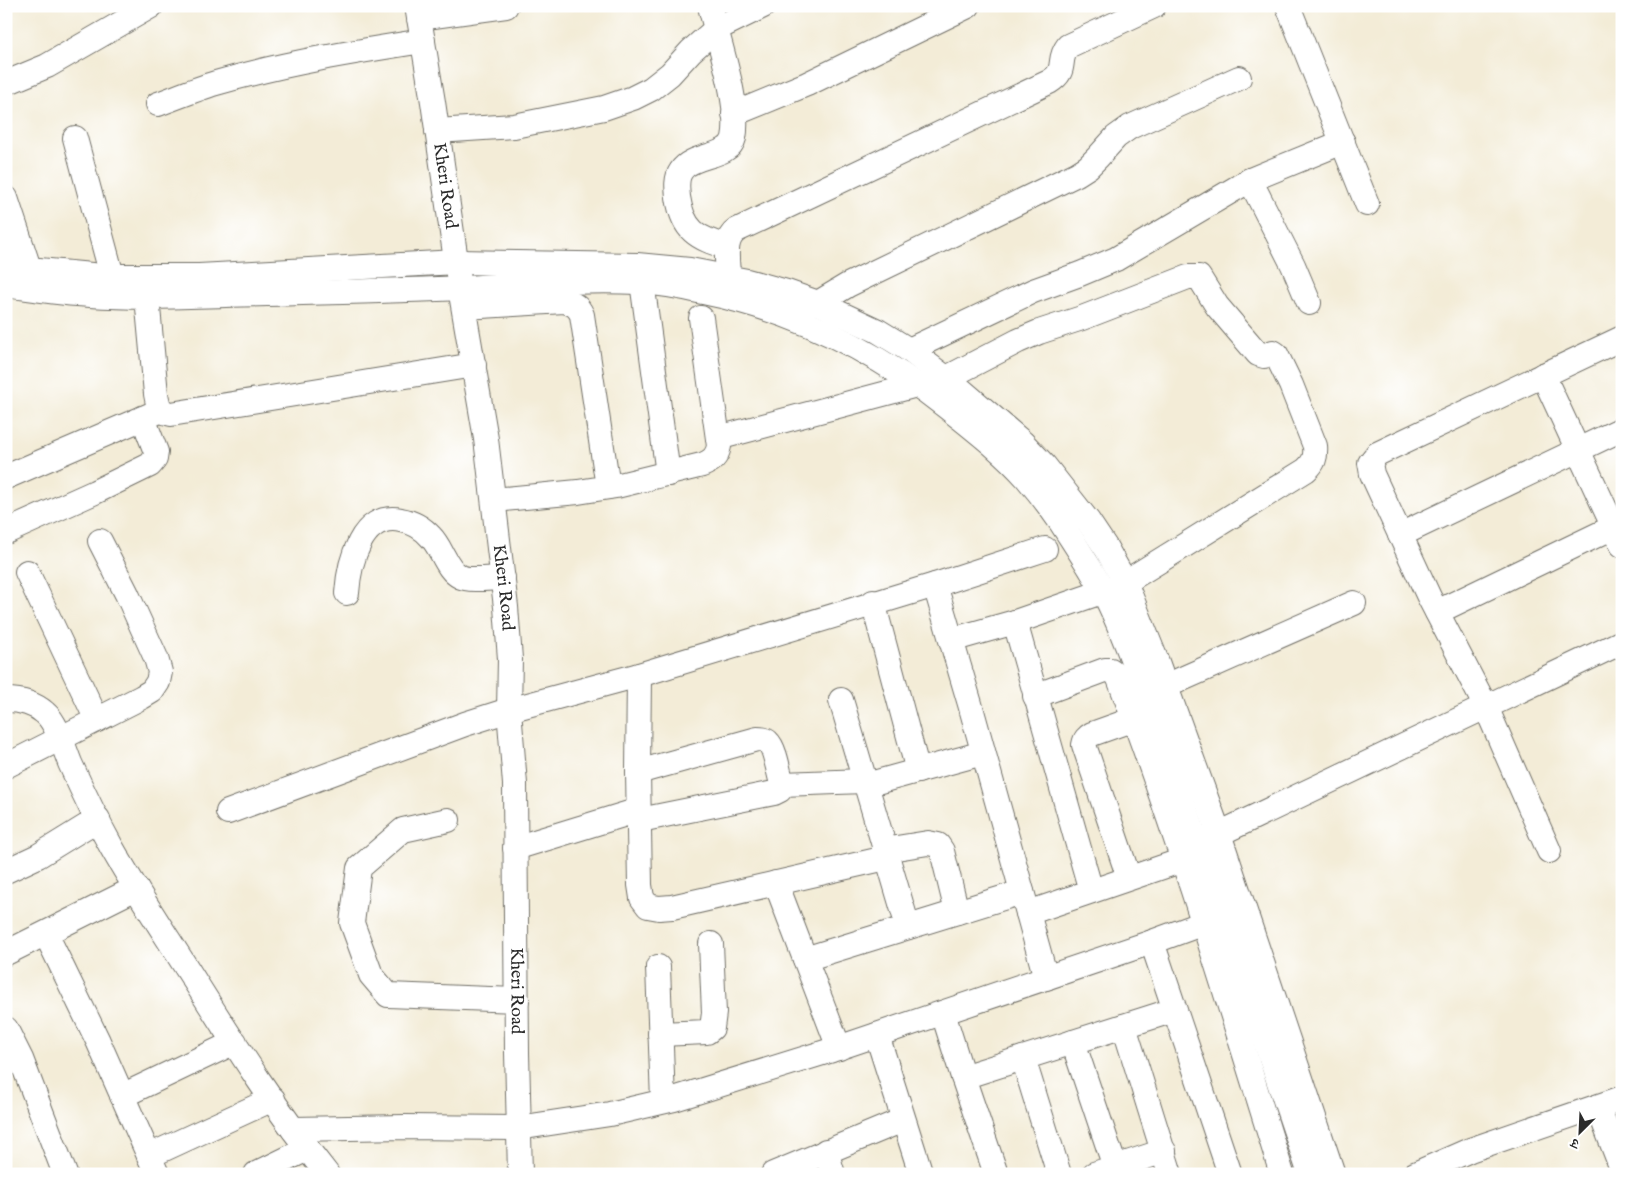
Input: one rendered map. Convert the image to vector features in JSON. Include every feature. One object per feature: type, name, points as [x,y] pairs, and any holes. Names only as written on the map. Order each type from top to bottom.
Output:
[{"type":"street","points":[[6,83],[46,66],[150,6]]},
{"type":"street","points":[[418,12],[506,6]]},
{"type":"street","points":[[710,6],[728,76],[734,114],[734,135],[732,143],[727,149],[690,162],[681,170],[677,181],[679,206],[684,221],[693,232],[704,240],[727,247]]},
{"type":"street","points":[[437,131],[514,126],[604,108],[633,98],[651,89],[670,74],[691,51],[716,29],[762,6]]},
{"type":"street","points":[[734,114],[807,84],[968,6]]},
{"type":"street","points":[[728,277],[728,238],[737,230],[1049,82],[1057,77],[1060,72],[1063,51],[1068,46],[1154,6]]},
{"type":"street","points":[[1288,6],[1367,204]]},
{"type":"street","name":"Kheri Road","points":[[418,12],[474,365],[494,500],[503,578],[510,659],[509,710],[515,784],[520,1174]]},
{"type":"street","points":[[158,104],[214,84],[269,69],[339,54],[423,41]]},
{"type":"street","points":[[818,303],[848,285],[1077,174],[1088,167],[1116,137],[1130,128],[1239,78]]},
{"type":"street","points":[[75,138],[112,276]]},
{"type":"street","points":[[908,350],[1025,295],[1116,259],[1250,180],[1343,142]]},
{"type":"street","points":[[1250,180],[1293,265],[1309,303]]},
{"type":"street","points":[[6,198],[17,266],[112,276],[460,282],[642,282],[707,293],[775,310],[844,340],[876,359],[932,384]]},
{"type":"street","points":[[6,285],[48,292],[147,297],[460,282],[637,265],[690,270],[748,281],[787,292],[818,303],[878,331],[908,350],[932,384],[1027,478],[1049,506],[1087,563],[1114,587],[1166,686],[1203,843],[1213,920],[1282,1174]]},
{"type":"street","points":[[718,438],[932,384],[1039,332],[1082,318],[1188,277],[1199,277],[1217,306],[1258,354],[1264,356],[1273,352],[1276,354],[1292,385],[1313,439],[1316,455],[1312,464],[1306,470],[1114,587],[1014,622],[951,640]]},
{"type":"street","points":[[460,282],[564,301],[573,303],[579,308],[582,315],[608,487]]},
{"type":"street","points":[[642,282],[668,474]]},
{"type":"street","points":[[6,532],[96,492],[150,465],[155,459],[152,414],[156,394],[147,297]]},
{"type":"street","points":[[494,500],[578,492],[608,487],[668,474],[711,461],[717,454],[719,446],[701,318]]},
{"type":"street","points":[[1549,851],[1486,707],[1400,535],[1372,474],[1370,463],[1377,454],[1622,338]]},
{"type":"street","points":[[6,477],[152,414],[171,414],[474,365]]},
{"type":"street","points":[[1437,612],[1619,532],[1543,375]]},
{"type":"street","points":[[1400,535],[1622,429]]},
{"type":"street","points":[[347,593],[350,569],[361,540],[374,524],[389,519],[408,522],[425,531],[433,538],[454,571],[460,576],[467,578],[503,578]]},
{"type":"street","points":[[6,766],[152,691],[158,682],[160,672],[156,658],[100,542]]},
{"type":"street","points":[[228,812],[465,724],[509,710],[639,675],[1045,549]]},
{"type":"street","points":[[27,572],[96,720]]},
{"type":"street","points":[[935,584],[984,752],[1046,978]]},
{"type":"street","points":[[1114,587],[1121,630],[1203,843],[1309,1106],[1333,1174]]},
{"type":"street","points":[[873,602],[918,771]]},
{"type":"street","points":[[1166,686],[1354,602]]},
{"type":"street","points":[[1014,622],[1091,892]]},
{"type":"street","points":[[805,959],[957,912],[1091,892],[1129,878],[1622,642]]},
{"type":"street","points":[[1035,696],[1105,670],[1111,670],[1118,676],[1134,719],[1203,843]]},
{"type":"street","points":[[639,675],[640,885],[642,898],[648,906],[659,908],[672,907],[776,883],[928,843],[938,846],[942,851],[957,912]]},
{"type":"street","points":[[7,700],[31,704],[45,713],[52,723],[112,847],[136,888],[273,1099],[307,1149],[327,1174]]},
{"type":"street","points":[[841,700],[908,927]]},
{"type":"street","points":[[1129,878],[1084,745],[1088,736],[1134,719]]},
{"type":"street","points":[[515,848],[640,815],[774,793],[780,790],[782,784],[772,747],[764,739],[757,739],[638,772]]},
{"type":"street","points":[[782,784],[865,783],[918,771],[984,752]]},
{"type":"street","points":[[6,871],[38,856],[98,819]]},
{"type":"street","points":[[448,820],[404,830],[359,868],[352,923],[371,976],[388,995],[517,1000]]},
{"type":"street","points":[[776,883],[839,1048]]},
{"type":"street","points":[[6,953],[136,888]]},
{"type":"street","points":[[294,1129],[405,1127],[518,1128],[610,1114],[663,1101],[839,1048],[1213,920]]},
{"type":"street","points":[[1213,920],[1310,1174]]},
{"type":"street","points":[[46,934],[98,1042],[153,1165],[273,1099]]},
{"type":"street","points":[[1152,942],[1230,1174]]},
{"type":"street","points":[[660,1034],[707,1032],[712,1028],[714,1013],[711,944]]},
{"type":"street","points":[[658,967],[663,1101]]},
{"type":"street","points":[[963,1077],[1174,1010]]},
{"type":"street","points":[[943,1013],[996,1174]]},
{"type":"street","points":[[1124,1026],[1170,1174]]},
{"type":"street","points":[[6,1029],[21,1059],[65,1174]]},
{"type":"street","points":[[877,1035],[921,1174]]},
{"type":"street","points":[[122,1096],[235,1042]]},
{"type":"street","points":[[1073,1042],[1104,1170],[1164,1151]]},
{"type":"street","points":[[1023,1058],[1059,1174]]},
{"type":"street","points":[[1415,1174],[1470,1150],[1622,1098]]},
{"type":"street","points":[[1598,1107],[1622,1169]]},
{"type":"street","points":[[773,1174],[903,1120]]},
{"type":"street","points":[[256,1174],[307,1149]]},
{"type":"street","points":[[826,1151],[834,1174]]}]
